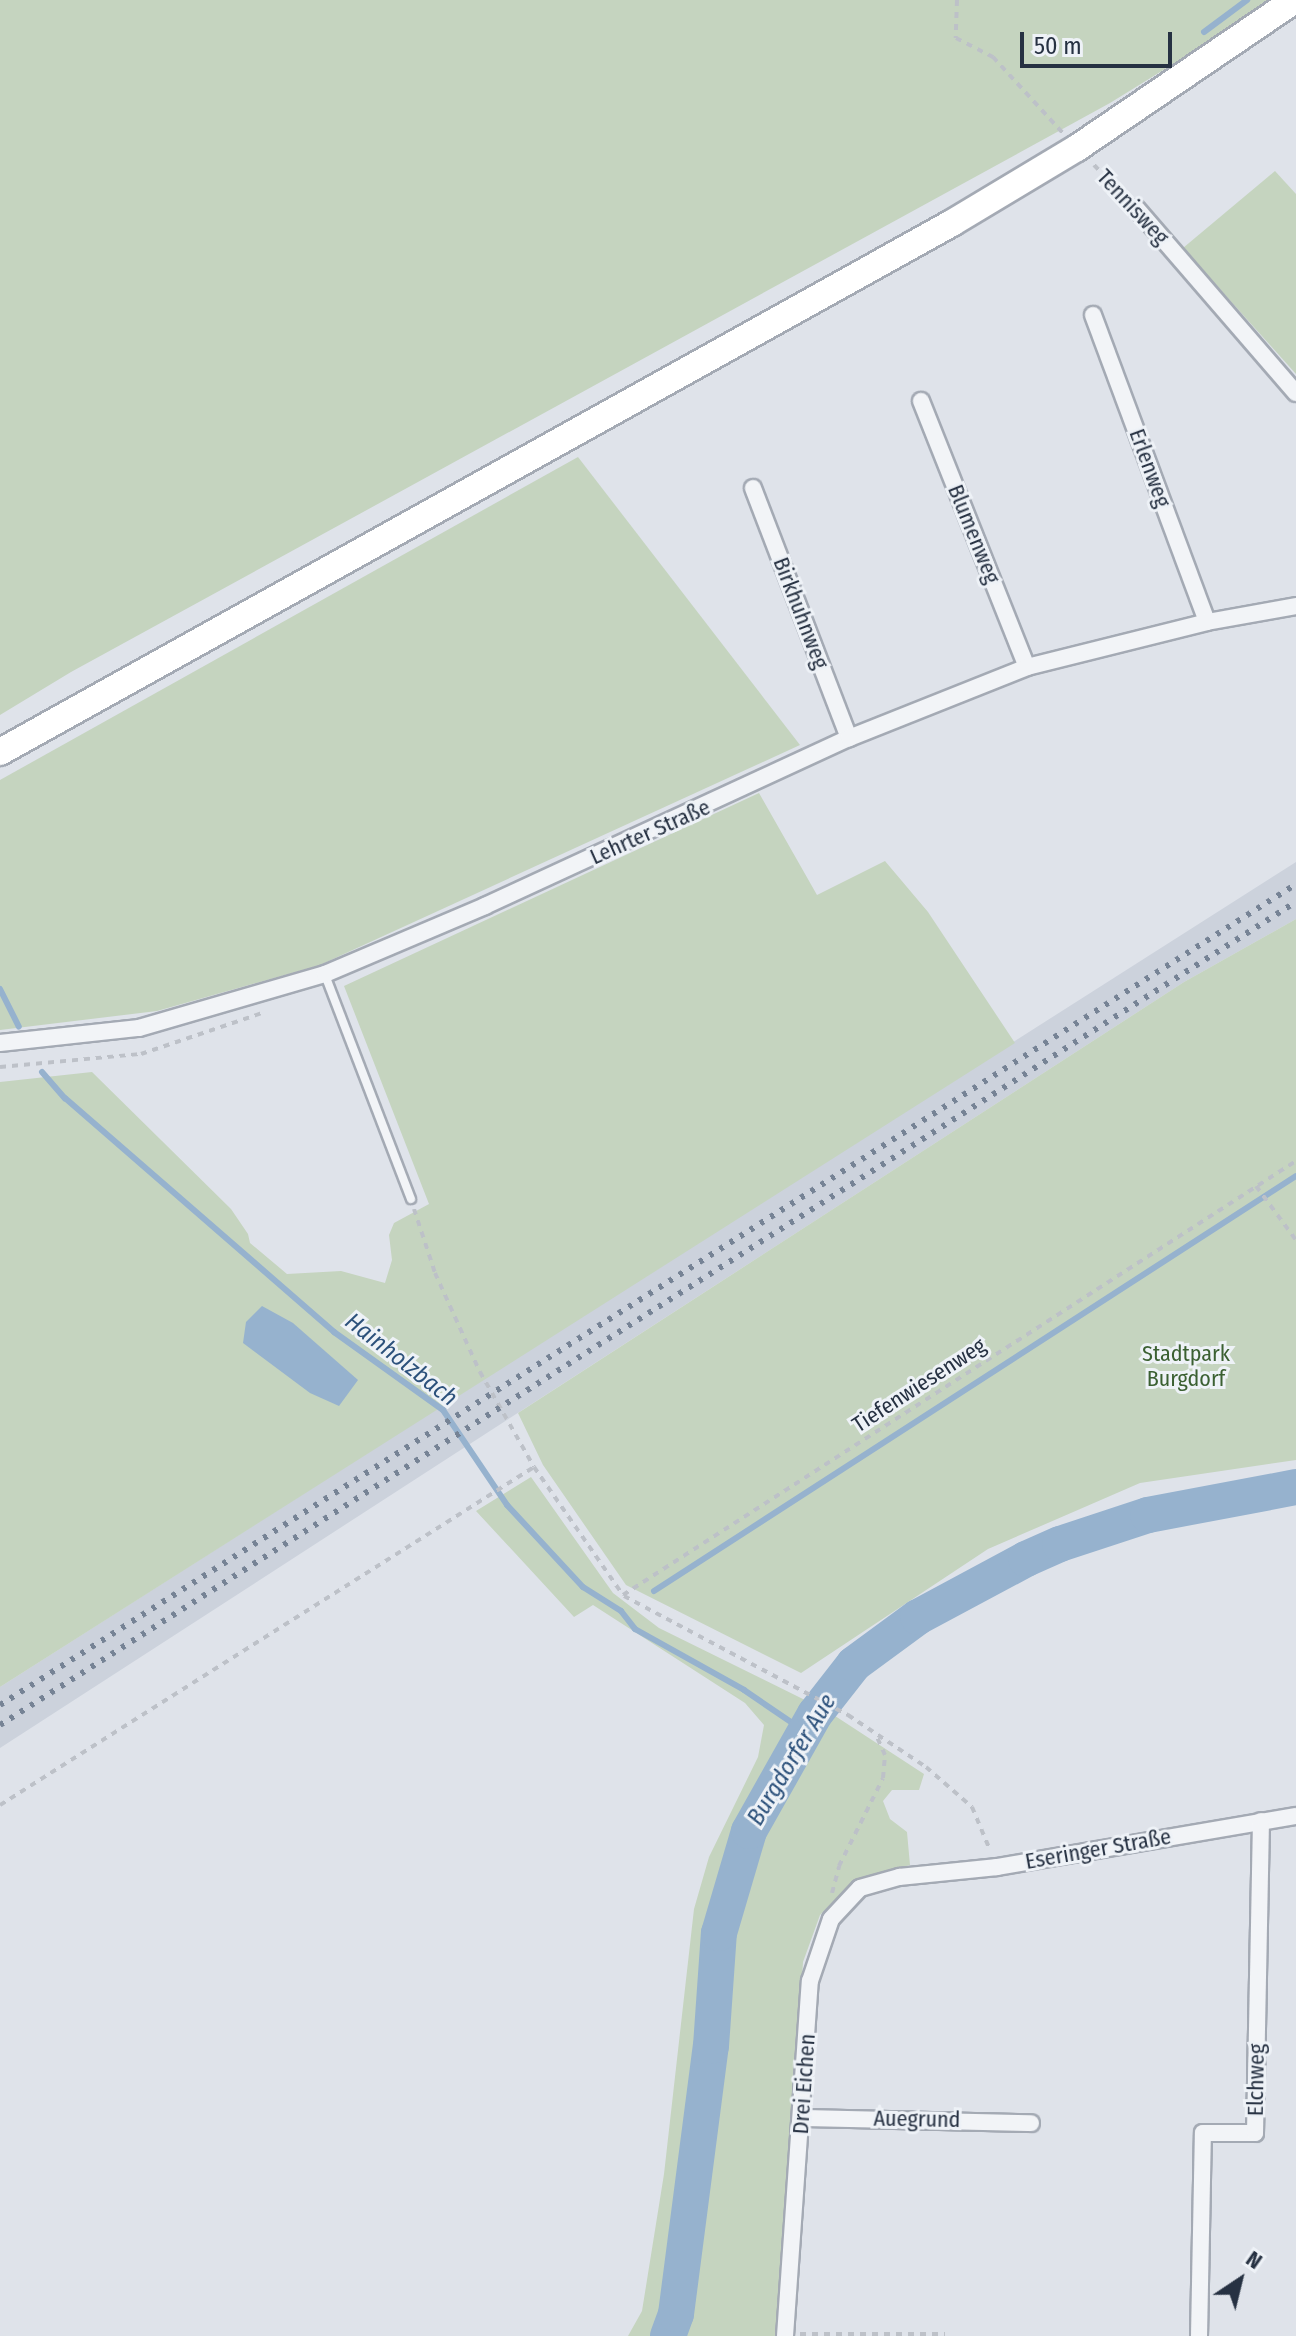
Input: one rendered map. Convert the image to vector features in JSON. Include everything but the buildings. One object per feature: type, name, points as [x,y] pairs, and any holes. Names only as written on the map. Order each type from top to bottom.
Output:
[{"type":"main road","points":[[0,752],[939,231],[1077,148],[1295,0]]},
{"type":"street","name":"Tennisweg","points":[[1137,209],[1296,393]]},
{"type":"street","name":"Erlenweg","points":[[1093,315],[1207,622]]},
{"type":"street","name":"Blumenweg","points":[[921,401],[1027,667]]},
{"type":"street","name":"Birkhuhnweg","points":[[753,488],[849,738]]},
{"type":"street","name":"Lehrter Straße","points":[[0,1043],[139,1028],[325,974],[485,906],[849,738],[1027,667],[1207,622],[1296,606]]},
{"type":"street","name":"Eseringer Straße","points":[[899,1877],[997,1867],[1296,1816]]},
{"type":"street","name":"Elchweg","points":[[1199,2336],[1203,2133],[1255,2133],[1261,1821]]},
{"type":"street","name":"Drei Eichen","points":[[785,2335],[810,1981],[831,1919],[860,1888],[899,1877]]},
{"type":"street","name":"Auegrund","points":[[802,2118],[1031,2123]]},
{"type":"lane","points":[[325,974],[411,1199]]},
{"type":"path","name":"Tennisweg","points":[[957,0],[956,38],[993,57],[1137,209]]},
{"type":"path","name":"Tiefenwiesenweg","points":[[623,1595],[1296,1161]]},
{"type":"path","points":[[1256,1186],[1296,1240]]},
{"type":"path","points":[[411,1199],[435,1273],[480,1372],[534,1467],[623,1595],[669,1623],[848,1715],[926,1767],[972,1807],[997,1867]]},
{"type":"path","points":[[0,1805],[534,1467]]},
{"type":"path","points":[[831,1919],[832,1890],[839,1866],[883,1778],[885,1755],[874,1732]]},
{"type":"path","points":[[785,2335],[945,2334]]},
{"type":"shaded area","points":[[1296,862],[1296,919],[1184,982],[0,1748],[0,1687]]},
{"type":"green space","points":[[0,0],[1270,0],[1241,22],[1110,103],[71,672],[0,715]]},
{"type":"green space","points":[[1275,171],[1296,194],[1296,374],[1183,248]]},
{"type":"green space","points":[[578,457],[800,745],[320,965],[157,1011],[0,1030],[0,780]]},
{"type":"green space","points":[[759,793],[817,895],[885,861],[928,912],[1015,1043],[0,1687],[0,1082],[92,1072],[231,1209],[248,1234],[250,1243],[287,1274],[341,1271],[385,1283],[392,1260],[389,1235],[394,1223],[429,1204],[344,986]]},
{"type":"green space","name":"Stadtpark Burgdorf","points":[[1296,919],[1296,1460],[1140,1483],[988,1549],[801,1673],[626,1585],[543,1465],[518,1413],[1184,982]]},
{"type":"green space","points":[[531,1477],[613,1593],[659,1628],[809,1702],[743,1825],[730,1858],[713,1928],[668,2312],[659,2336],[628,2336],[642,2311],[664,2174],[694,1909],[709,1857],[758,1757],[764,1725],[745,1703],[593,1605],[574,1617],[476,1511]]},
{"type":"green space","points":[[829,1712],[924,1774],[919,1790],[892,1790],[883,1801],[890,1819],[907,1832],[910,1865],[854,1881],[820,1915],[803,1962],[781,2336],[679,2336],[695,2276],[714,2146],[734,1915],[768,1821]]},
{"type":"water","points":[[262,1306],[293,1323],[358,1380],[339,1406],[310,1393],[243,1343],[246,1322]]},
{"type":"waterway","points":[[1204,32],[1247,0]]},
{"type":"waterway","name":"Hainholzbach","points":[[0,989],[19,1027]]},
{"type":"waterway","name":"Hainholzbach","points":[[42,1072],[65,1098],[334,1332],[443,1410],[507,1505],[583,1587],[621,1611],[635,1629],[744,1690],[807,1733]]},
{"type":"waterway","points":[[654,1591],[1296,1176]]},
{"type":"waterway","name":"Burgdorfer Aue","points":[[668,2336],[676,2314],[711,2046],[719,1933],[749,1831],[815,1714],[854,1664],[918,1617],[1026,1559],[1060,1544],[1148,1515],[1296,1487]]},
{"type":"railway","points":[[0,1705],[1296,884]]},
{"type":"railway","points":[[0,1725],[1296,902]]}]
